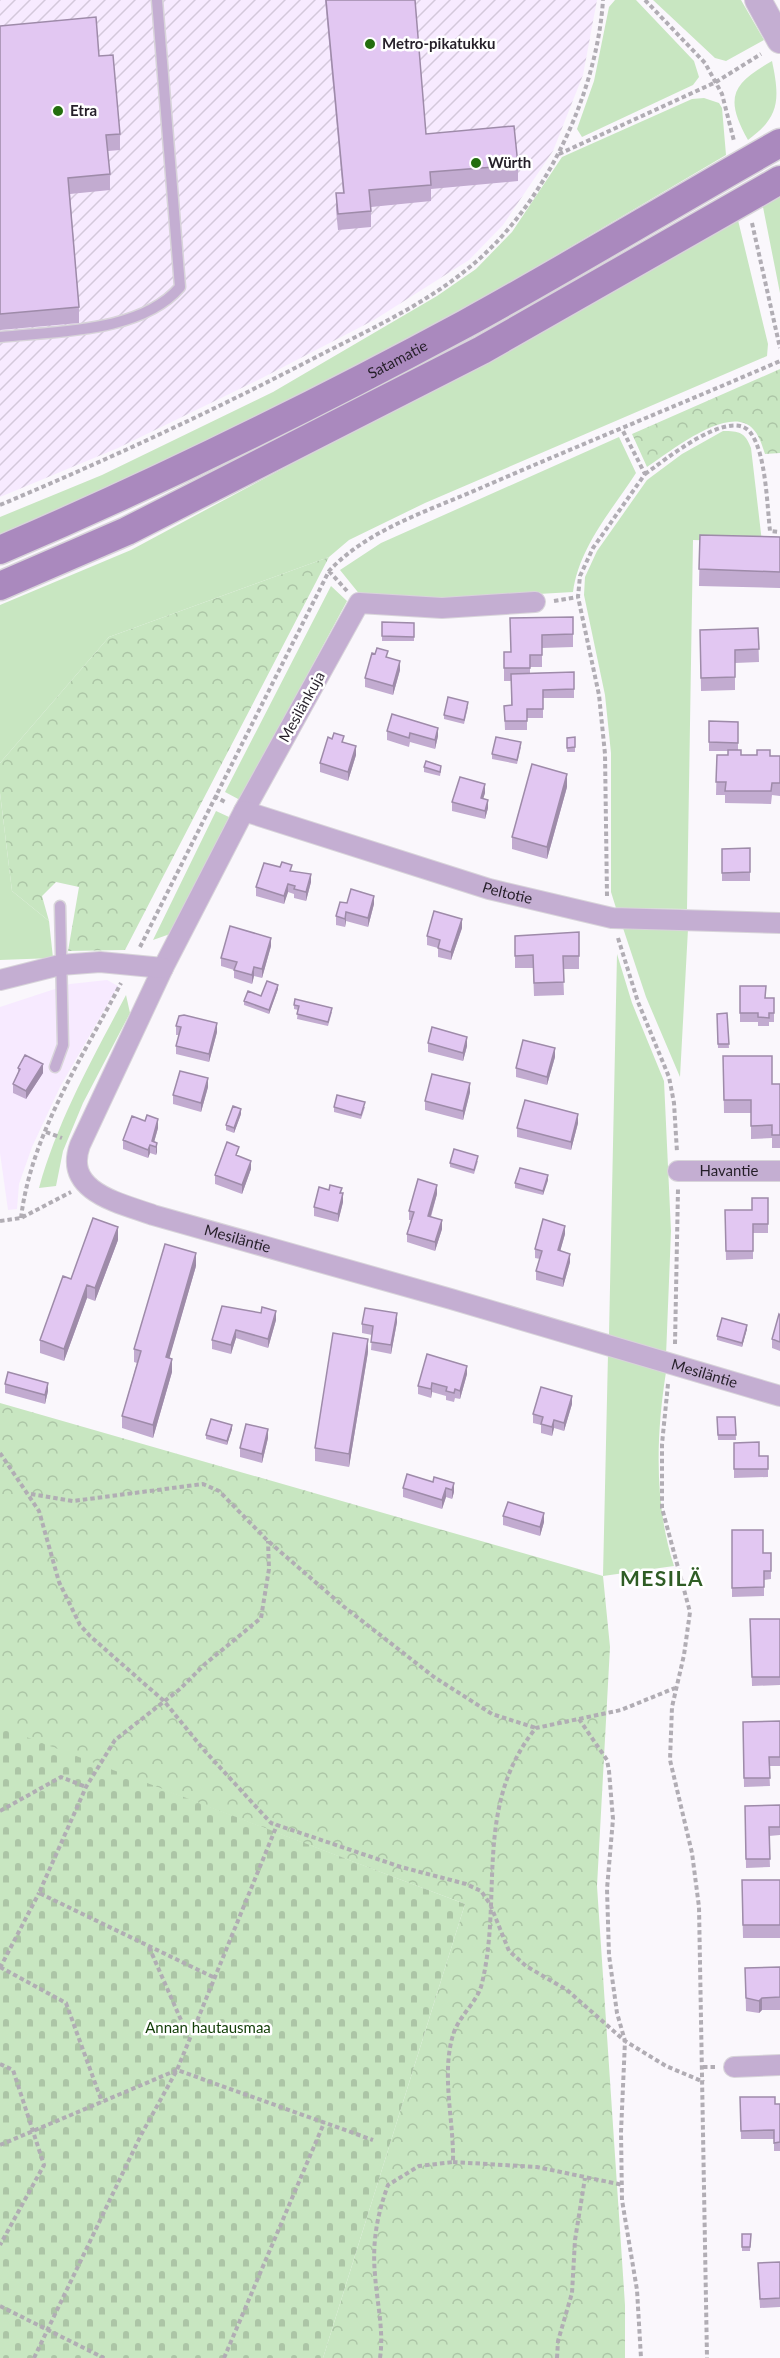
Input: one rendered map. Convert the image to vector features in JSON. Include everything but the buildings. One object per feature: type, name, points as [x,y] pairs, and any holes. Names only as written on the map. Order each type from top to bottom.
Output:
[{"type":"main road","name":"Satamatie","points":[[0,550],[111,503],[282,419],[466,323],[780,143]]},
{"type":"main road","name":"Satamatie","points":[[0,586],[128,531],[482,350],[780,180]]},
{"type":"street","points":[[758,0],[770,47]]},
{"type":"street","name":"Mesilänkuja","points":[[163,968],[244,811],[359,603],[442,608],[536,602]]},
{"type":"street","name":"Peltotie","points":[[244,811],[489,889],[612,918],[780,922]]},
{"type":"street","points":[[0,980],[60,965],[100,962],[163,968],[76,1156],[79,1173],[85,1184]]},
{"type":"street","name":"Havantie","points":[[678,1171],[780,1170]]},
{"type":"street","name":"Mesiläntie","points":[[85,1184],[106,1198],[153,1215],[451,1299],[780,1396]]},
{"type":"street","points":[[734,2067],[780,2065]]},
{"type":"lane","points":[[0,337],[117,323],[160,304],[180,287],[157,0]]},
{"type":"lane","points":[[55,1067],[63,1045],[60,906]]},
{"type":"path","points":[[0,505],[121,454],[267,382],[377,325],[434,292],[472,265],[507,230],[558,154],[588,78],[597,42],[603,0]]},
{"type":"path","points":[[645,0],[705,63],[716,82],[728,112],[734,141]]},
{"type":"path","points":[[558,154],[716,82],[770,47]]},
{"type":"path","points":[[751,217],[780,348]]},
{"type":"path","points":[[21,1218],[25,1185],[39,1147],[329,571],[354,548],[429,511],[780,361]]},
{"type":"path","points":[[645,474],[707,433],[722,426],[738,425],[748,430],[755,441],[762,465],[771,531],[780,532]]},
{"type":"path","points":[[0,1221],[21,1218],[85,1184]]},
{"type":"path","points":[[0,1453],[30,1494],[39,1511],[58,1582],[80,1625],[164,1701],[265,1819],[401,1867],[466,1884],[481,1891],[490,1904],[508,1951],[526,1966],[581,2001],[626,2041],[666,2066],[704,2082]]},
{"type":"path","points":[[30,1494],[73,1501],[203,1485],[219,1491],[268,1542],[343,1606],[434,1677],[492,1714],[536,1728],[621,1710],[676,1687]]},
{"type":"path","points":[[102,2102],[66,2003],[0,1968],[39,1893],[86,1787],[115,1740],[261,1618],[269,1569],[268,1542]]},
{"type":"path","points":[[579,1719],[607,1761],[609,1771],[613,1820],[607,1889],[609,1955],[617,2013],[626,2041],[621,2132],[624,2222],[637,2290],[641,2358]]},
{"type":"path","points":[[453,2162],[454,2130],[449,2090],[452,2037],[457,2022],[482,1983],[490,1904],[491,1861],[505,1784],[525,1742],[536,1728]]},
{"type":"path","points":[[0,1811],[61,1777],[86,1787]]},
{"type":"path","points":[[34,2358],[141,2135],[177,2070],[213,1977],[277,1825]]},
{"type":"path","points":[[39,1893],[213,1977]]},
{"type":"path","points":[[149,1946],[189,2037]]},
{"type":"path","points":[[0,2064],[13,2070],[44,2165],[0,2245]]},
{"type":"path","points":[[0,2145],[177,2070],[373,2140]]},
{"type":"path","points":[[224,2358],[324,2123]]},
{"type":"path","points":[[380,2358],[381,2321],[374,2253],[376,2223],[388,2185],[419,2166],[453,2162],[537,2168],[623,2185]]},
{"type":"path","points":[[557,2358],[558,2341],[572,2292],[575,2240],[585,2178]]},
{"type":"path","points":[[0,2306],[105,2358]]},
{"type":"shaded area","points":[[0,0],[597,0],[583,75],[553,151],[503,225],[469,260],[374,320],[262,378],[118,448],[0,497]]},
{"type":"shaded area","points":[[107,980],[118,986],[60,1087],[32,1147],[19,1184],[17,1209],[8,1210],[0,1153],[0,1007],[70,984]]},
{"type":"green space","points":[[615,0],[636,0],[694,61],[699,77],[693,85],[582,137],[577,129],[594,81],[609,7]]},
{"type":"green space","points":[[653,0],[741,0],[764,40],[726,61],[715,58]]},
{"type":"green space","points":[[772,61],[776,86],[775,106],[772,115],[759,132],[748,140],[736,113],[734,102],[736,93],[748,77]]},
{"type":"green space","points":[[704,98],[719,103],[722,108],[726,155],[465,309],[280,407],[0,539],[0,517],[102,475],[273,392],[437,296],[476,269],[512,232],[562,157],[692,99]]},
{"type":"green space","points":[[780,192],[780,293],[762,202]]},
{"type":"green space","points":[[737,216],[768,344],[767,356],[425,503],[349,540],[329,557],[109,637],[0,763],[0,605],[131,550],[485,360]]},
{"type":"green space","points":[[780,369],[780,453],[765,454],[759,437],[753,429],[742,423],[729,422],[699,433],[647,467],[632,434]]},
{"type":"green space","points":[[723,431],[741,434],[751,448],[762,542],[693,540],[687,909],[616,908],[611,892],[611,753],[605,695],[584,595],[585,577],[597,551],[647,480],[682,454]]},
{"type":"green space","points":[[619,437],[636,473],[589,544],[576,575],[573,592],[437,600],[361,596],[340,570],[381,543]]},
{"type":"green space","points":[[329,557],[125,950],[68,951],[79,887],[56,882],[42,896],[49,921],[12,891],[0,793],[0,763],[109,637]]},
{"type":"green space","points":[[331,586],[347,601],[240,800],[225,792]]},
{"type":"green space","points":[[0,793],[12,891],[49,921],[53,958],[0,960]]},
{"type":"green space","points":[[216,811],[229,817],[170,934],[153,940]]},
{"type":"green space","points":[[623,928],[688,929],[680,1077],[646,997]]},
{"type":"green space","points":[[617,954],[632,1003],[664,1081],[671,1231],[666,1356],[609,1335]]},
{"type":"green space","points":[[126,995],[130,1013],[83,1103],[63,1151],[56,1186],[39,1188],[66,1113]]},
{"type":"green space","points":[[608,1354],[666,1372],[660,1421],[659,1470],[663,1519],[674,1566],[603,1576]]},
{"type":"green space","points":[[0,1403],[603,1576],[610,1647],[597,1886],[625,2305],[625,2358],[323,2358],[465,1904],[0,1728]]},
{"type":"green space","name":"Annan hautausmaa","points":[[0,1727],[465,1904],[323,2358],[0,2358]]},
{"type":"place","name":"Metro-pikatukku","points":[[370,44]]},
{"type":"place","name":"Etra","points":[[58,111]]},
{"type":"place","name":"Würth","points":[[476,163]]},
{"type":"district","name":"MESILÄ","points":[[662,1579]]}]
